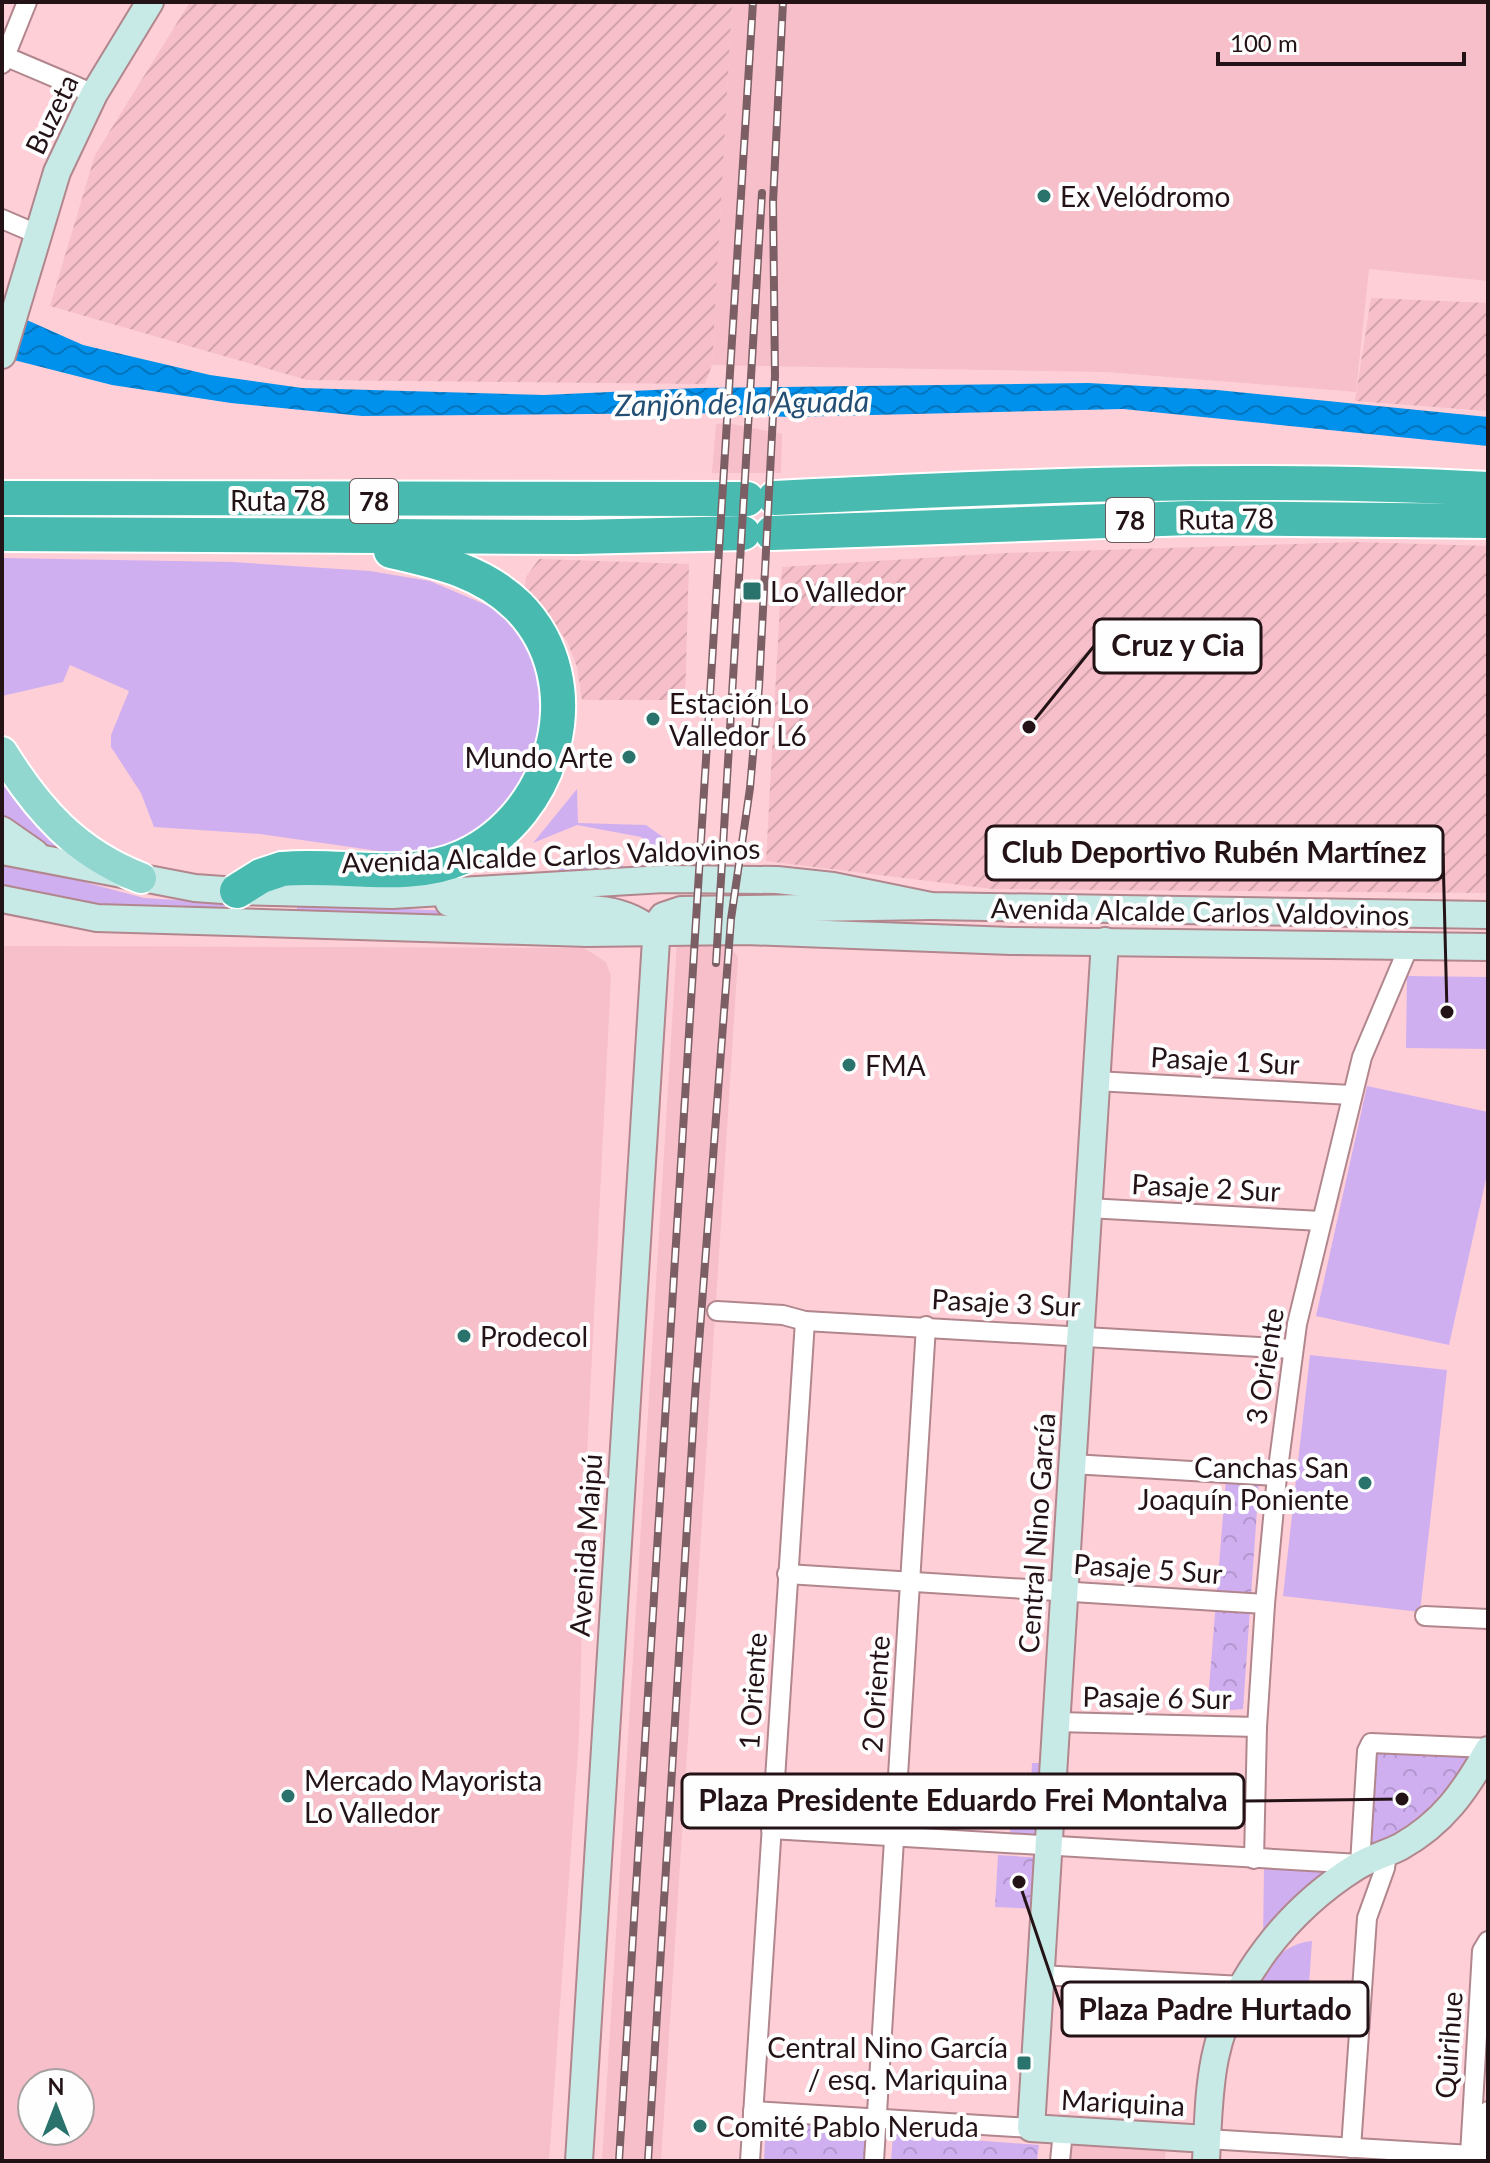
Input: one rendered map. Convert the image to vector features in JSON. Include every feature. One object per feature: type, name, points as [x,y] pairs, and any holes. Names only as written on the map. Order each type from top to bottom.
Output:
[{"type":"highway","name":"Ruta 78","points":[[2,498],[761,499],[1145,483],[1346,483],[1488,489]]},
{"type":"highway","name":"Ruta 78","points":[[2,534],[337,537],[758,533],[1190,518],[1488,521]]},
{"type":"highway","points":[[237,891],[261,876],[282,869],[417,868],[463,857],[506,827],[528,804],[551,758],[558,717],[554,677],[545,646],[519,608],[495,588],[457,567],[337,537]]},
{"type":"main road","name":"Buzeta","points":[[2,355],[57,172],[94,94],[150,2]]},
{"type":"main road","points":[[2,752],[36,804],[67,836],[106,863],[141,878]]},
{"type":"main road","points":[[2,830],[42,858]]},
{"type":"main road","name":"Avenida Alcalde Carlos Valdovinos","points":[[2,851],[141,878],[237,891],[392,895],[664,879],[777,880],[833,886],[931,906],[1488,915]]},
{"type":"main road","points":[[392,895],[471,906],[604,910],[635,918],[654,933],[661,918],[681,910],[931,906]]},
{"type":"main road","name":"Avenida Alcalde Carlos Valdovinos","points":[[2,899],[97,918],[654,933],[746,931],[926,939],[1488,947]]},
{"type":"main road","points":[[1105,941],[1121,925],[1153,909]]},
{"type":"main road","points":[[2,916],[97,918]]},
{"type":"main road","name":"Avenida Maipú","points":[[579,2161],[654,933]]},
{"type":"main road","name":"Central Nino García","points":[[1031,2128],[1105,941]]},
{"type":"main road","points":[[1207,2150],[1215,2054],[1242,1986],[1299,1912],[1360,1864],[1387,1853],[1433,1825],[1480,1783],[1488,1749]]},
{"type":"main road","name":"Mariquina","points":[[1031,2128],[1207,2150]]},
{"type":"street","points":[[27,2],[3,58],[94,94]]},
{"type":"street","points":[[2,219],[37,234]]},
{"type":"street","name":"3 Oriente","points":[[1254,1859],[1257,1727],[1265,1604],[1293,1349],[1351,1095],[1373,1025],[1409,946]]},
{"type":"street","name":"Pasaje 1 Sur","points":[[1096,1081],[1351,1095]]},
{"type":"street","name":"Pasaje 2 Sur","points":[[1088,1208],[1321,1221]]},
{"type":"street","name":"Pasaje 3 Sur","points":[[717,1311],[783,1315],[805,1321],[1293,1349]]},
{"type":"street","name":"1 Oriente","points":[[750,2161],[805,1321]]},
{"type":"street","name":"2 Oriente","points":[[874,2161],[926,1326]]},
{"type":"street","points":[[1072,1464],[1277,1476]]},
{"type":"street","name":"Pasaje 5 Sur","points":[[787,1574],[1265,1604]]},
{"type":"street","points":[[1425,1616],[1488,1619]]},
{"type":"street","name":"Pasaje 6 Sur","points":[[1056,1722],[1257,1727]]},
{"type":"street","points":[[771,1829],[1360,1864],[1367,1751],[1371,1743],[1488,1749]]},
{"type":"street","points":[[1351,2148],[1367,1927],[1387,1853]]},
{"type":"street","name":"Quirihue","points":[[1481,2156],[1482,1951],[1488,1941]]},
{"type":"street","points":[[1040,1975],[1242,1986]]},
{"type":"street","name":"Mariquina","points":[[753,2111],[1031,2128]]},
{"type":"street","points":[[1481,2156],[1488,2111]]},
{"type":"street","points":[[1060,2161],[1063,2131]]},
{"type":"street","name":"Mariquina","points":[[1207,2150],[1351,2148],[1481,2156]]},
{"type":"shaded area","points":[[190,2],[732,2],[712,365],[705,384],[307,380],[50,306],[95,155]]},
{"type":"shaded area","points":[[732,2],[1488,2],[1488,281],[1369,269],[1356,392],[1106,372],[712,365]]},
{"type":"shaded area","points":[[1371,298],[1488,303],[1488,411],[1355,401]]},
{"type":"shaded area","points":[[728,423],[782,434],[781,473],[712,473],[716,424]]},
{"type":"shaded area","points":[[1358,542],[1488,546],[1488,893],[993,889],[766,861],[782,567],[1004,553]]},
{"type":"shaded area","points":[[539,559],[689,564],[685,700],[582,700],[577,667],[567,641],[525,588],[526,577]]},
{"type":"shaded area","points":[[677,942],[729,946],[738,957],[661,2161],[602,2161]]},
{"type":"shaded area","name":"Mercado Mayorista Lo Valledor","points":[[2,946],[584,948],[606,962],[611,976],[586,1475],[579,1737],[549,2161],[2,2161]]},
{"type":"shaded area","points":[[1070,2143],[1166,2148],[1165,2161],[1069,2161]]},
{"type":"green space","points":[[2,558],[233,562],[370,571],[430,581],[491,607],[516,629],[540,675],[543,743],[511,805],[450,849],[406,855],[260,834],[154,827],[141,793],[111,747],[111,735],[129,691],[70,665],[63,682],[2,696]]},
{"type":"green space","points":[[2,775],[74,855],[39,843],[2,818]]},
{"type":"green space","points":[[577,789],[578,823],[646,825],[667,840],[664,854],[641,837],[577,825],[533,843]]},
{"type":"green space","points":[[580,862],[619,863],[633,873],[558,873],[558,869]]},
{"type":"green space","points":[[2,866],[54,874],[144,898],[225,903],[225,910],[79,911],[2,893]]},
{"type":"green space","points":[[297,904],[624,919],[297,918]]},
{"type":"green space","points":[[1407,976],[1488,977],[1488,1049],[1406,1048]]},
{"type":"green space","points":[[1367,1086],[1488,1112],[1488,1170],[1449,1345],[1316,1316]]},
{"type":"green space","name":"Canchas San Joaquín Poniente","points":[[1310,1355],[1447,1370],[1420,1612],[1283,1596]]},
{"type":"green space","points":[[1226,1479],[1259,1482],[1243,1709],[1207,1712]]},
{"type":"green space","points":[[1369,1745],[1472,1751],[1451,1785],[1427,1812],[1398,1834],[1362,1850]]},
{"type":"green space","points":[[1032,1763],[1047,1763],[1043,1839],[1010,1837],[1012,1783],[1031,1784]]},
{"type":"green space","points":[[998,1855],[1042,1858],[1039,1909],[995,1907]]},
{"type":"green space","points":[[1264,1867],[1330,1870],[1300,1893],[1263,1939]]},
{"type":"green space","points":[[1312,1941],[1307,2014],[1246,2008],[1263,1975],[1278,1956],[1299,1944]]},
{"type":"green space","points":[[766,2122],[867,2129],[864,2161],[764,2161]]},
{"type":"green space","points":[[893,2134],[1039,2145],[1037,2161],[891,2161]]},
{"type":"water","name":"Zanjón de la Aguada","points":[[2,309],[83,345],[210,375],[302,388],[544,395],[698,388],[1088,383],[1217,390],[1488,417],[1488,446],[1123,409],[789,417],[697,413],[362,416],[231,403],[112,385],[2,357]]},
{"type":"railway","points":[[619,2161],[753,2]]},
{"type":"railway","points":[[648,2161],[695,1396],[731,919],[750,788],[759,687],[775,376],[773,202],[783,2]]},
{"type":"railway","points":[[716,963],[762,193]]},
{"type":"place","name":"Ex Velódromo","points":[[1044,196]]},
{"type":"place","name":"Lo Valledor","points":[[752,591]]},
{"type":"place","name":"Estación Lo Valledor L6","points":[[653,719]]},
{"type":"place","name":"Cruz y Cia","points":[[1029,727]]},
{"type":"place","name":"Mundo Arte","points":[[629,757]]},
{"type":"place","name":"Club Deportivo Rubén Martínez","points":[[1447,1012]]},
{"type":"place","name":"FMA","points":[[849,1065]]},
{"type":"place","name":"Prodecol","points":[[464,1336]]},
{"type":"place","name":"Canchas San Joaquín Poniente","points":[[1365,1483]]},
{"type":"place","name":"Mercado Mayorista Lo Valledor","points":[[288,1796]]},
{"type":"place","name":"Plaza Presidente Eduardo Frei Montalva","points":[[1402,1799]]},
{"type":"place","name":"Plaza Padre Hurtado","points":[[1019,1882]]},
{"type":"place","name":"Central Nino García / esq. Mariquina","points":[[1024,2063]]},
{"type":"place","name":"Comité Pablo Neruda","points":[[700,2126]]}]
